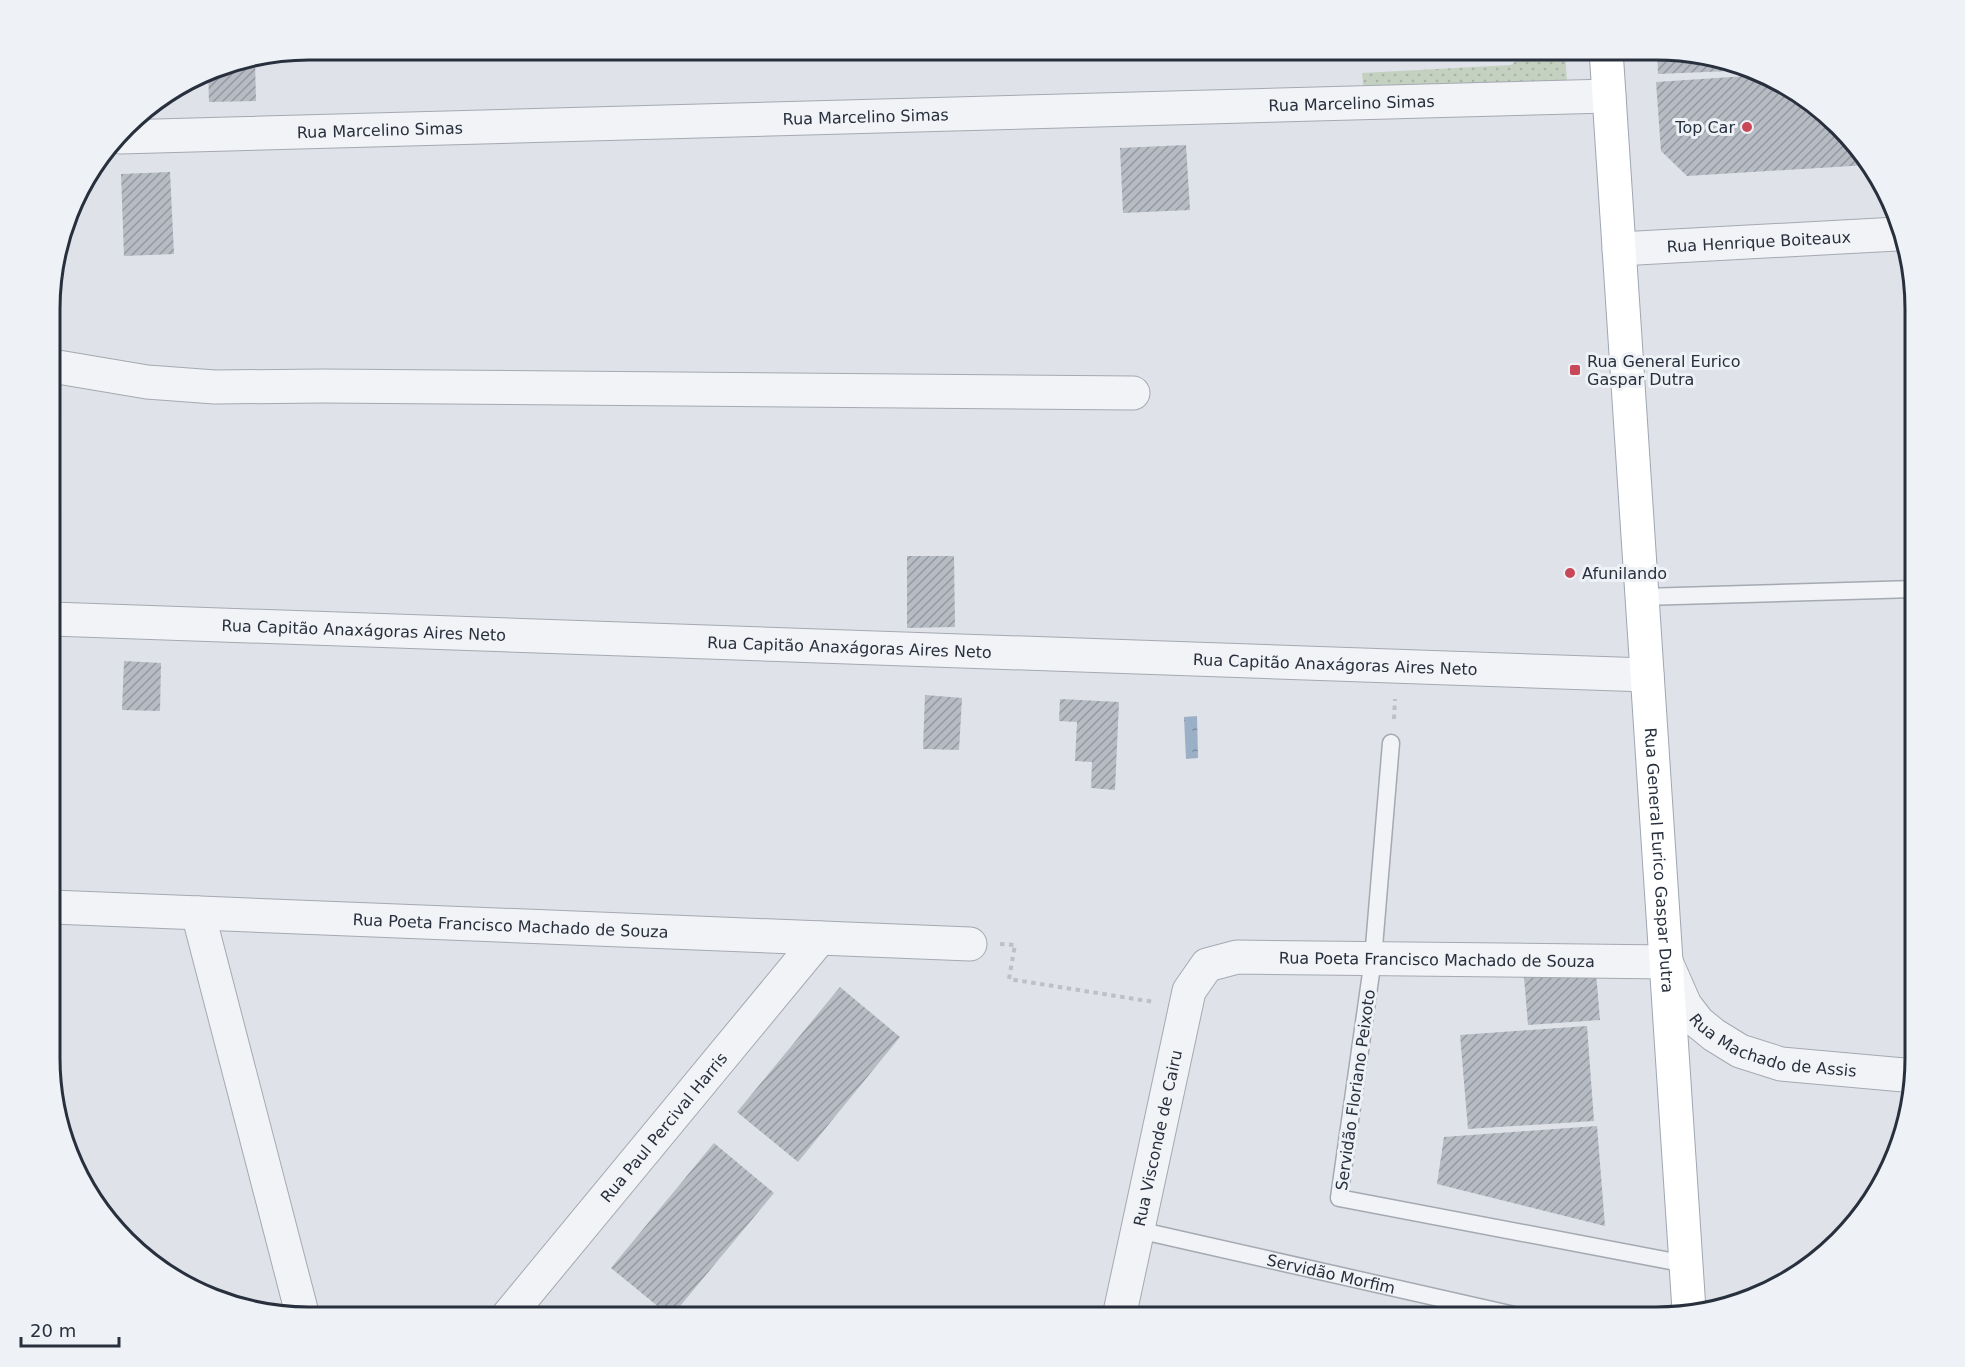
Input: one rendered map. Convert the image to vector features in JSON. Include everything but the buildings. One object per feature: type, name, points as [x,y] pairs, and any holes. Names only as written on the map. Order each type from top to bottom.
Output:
[{"type":"main road","name":"Rua General Eurico Gaspar Dutra","points":[[1607,60],[1689,1305]]},
{"type":"street","name":"Rua Marcelino Simas","points":[[130,137],[1609,96]]},
{"type":"street","name":"Rua Henrique Boiteaux","points":[[1619,249],[1894,234]]},
{"type":"street","points":[[60,367],[147,382],[215,387],[1133,393]]},
{"type":"street","name":"Rua Capitão Anaxágoras Aires Neto","points":[[60,619],[1647,675]]},
{"type":"street","name":"Rua Poeta Francisco Machado de Souza","points":[[60,907],[970,944]]},
{"type":"street","points":[[198,913],[300,1306]]},
{"type":"street","name":"Rua Paul Percival Harris","points":[[515,1307],[820,938]]},
{"type":"street","name":"Rua Poeta Francisco Machado de Souza","points":[[1207,964],[1237,957],[1666,962]]},
{"type":"street","name":"Rua Machado de Assis","points":[[1666,962],[1684,1005],[1698,1022],[1740,1051],[1781,1064],[1904,1075]]},
{"type":"street","name":"Rua Visconde de Cairu","points":[[1121,1307],[1189,991],[1207,964]]},
{"type":"lane","points":[[1642,597],[1905,590]]},
{"type":"lane","name":"Servidão Floriano Peixoto","points":[[1391,743],[1373,959],[1339,1198],[1686,1264]]},
{"type":"lane","name":"Servidão Morfim","points":[[1138,1230],[1479,1307]]},
{"type":"path","points":[[1391,743],[1398,667]]},
{"type":"path","points":[[970,944],[1015,945],[1009,979],[1161,1004]]},
{"type":"green space","points":[[1517,60],[1566,60],[1567,83],[1364,95],[1362,73],[1511,65]]},
{"type":"water","points":[[1197,716],[1198,758],[1186,759],[1184,717]]},
{"type":"place","name":"Top Car","points":[[1747,127]]},
{"type":"place","name":"Rua General Eurico Gaspar Dutra","points":[[1575,370]]},
{"type":"place","name":"Afunilando","points":[[1570,573]]}]
